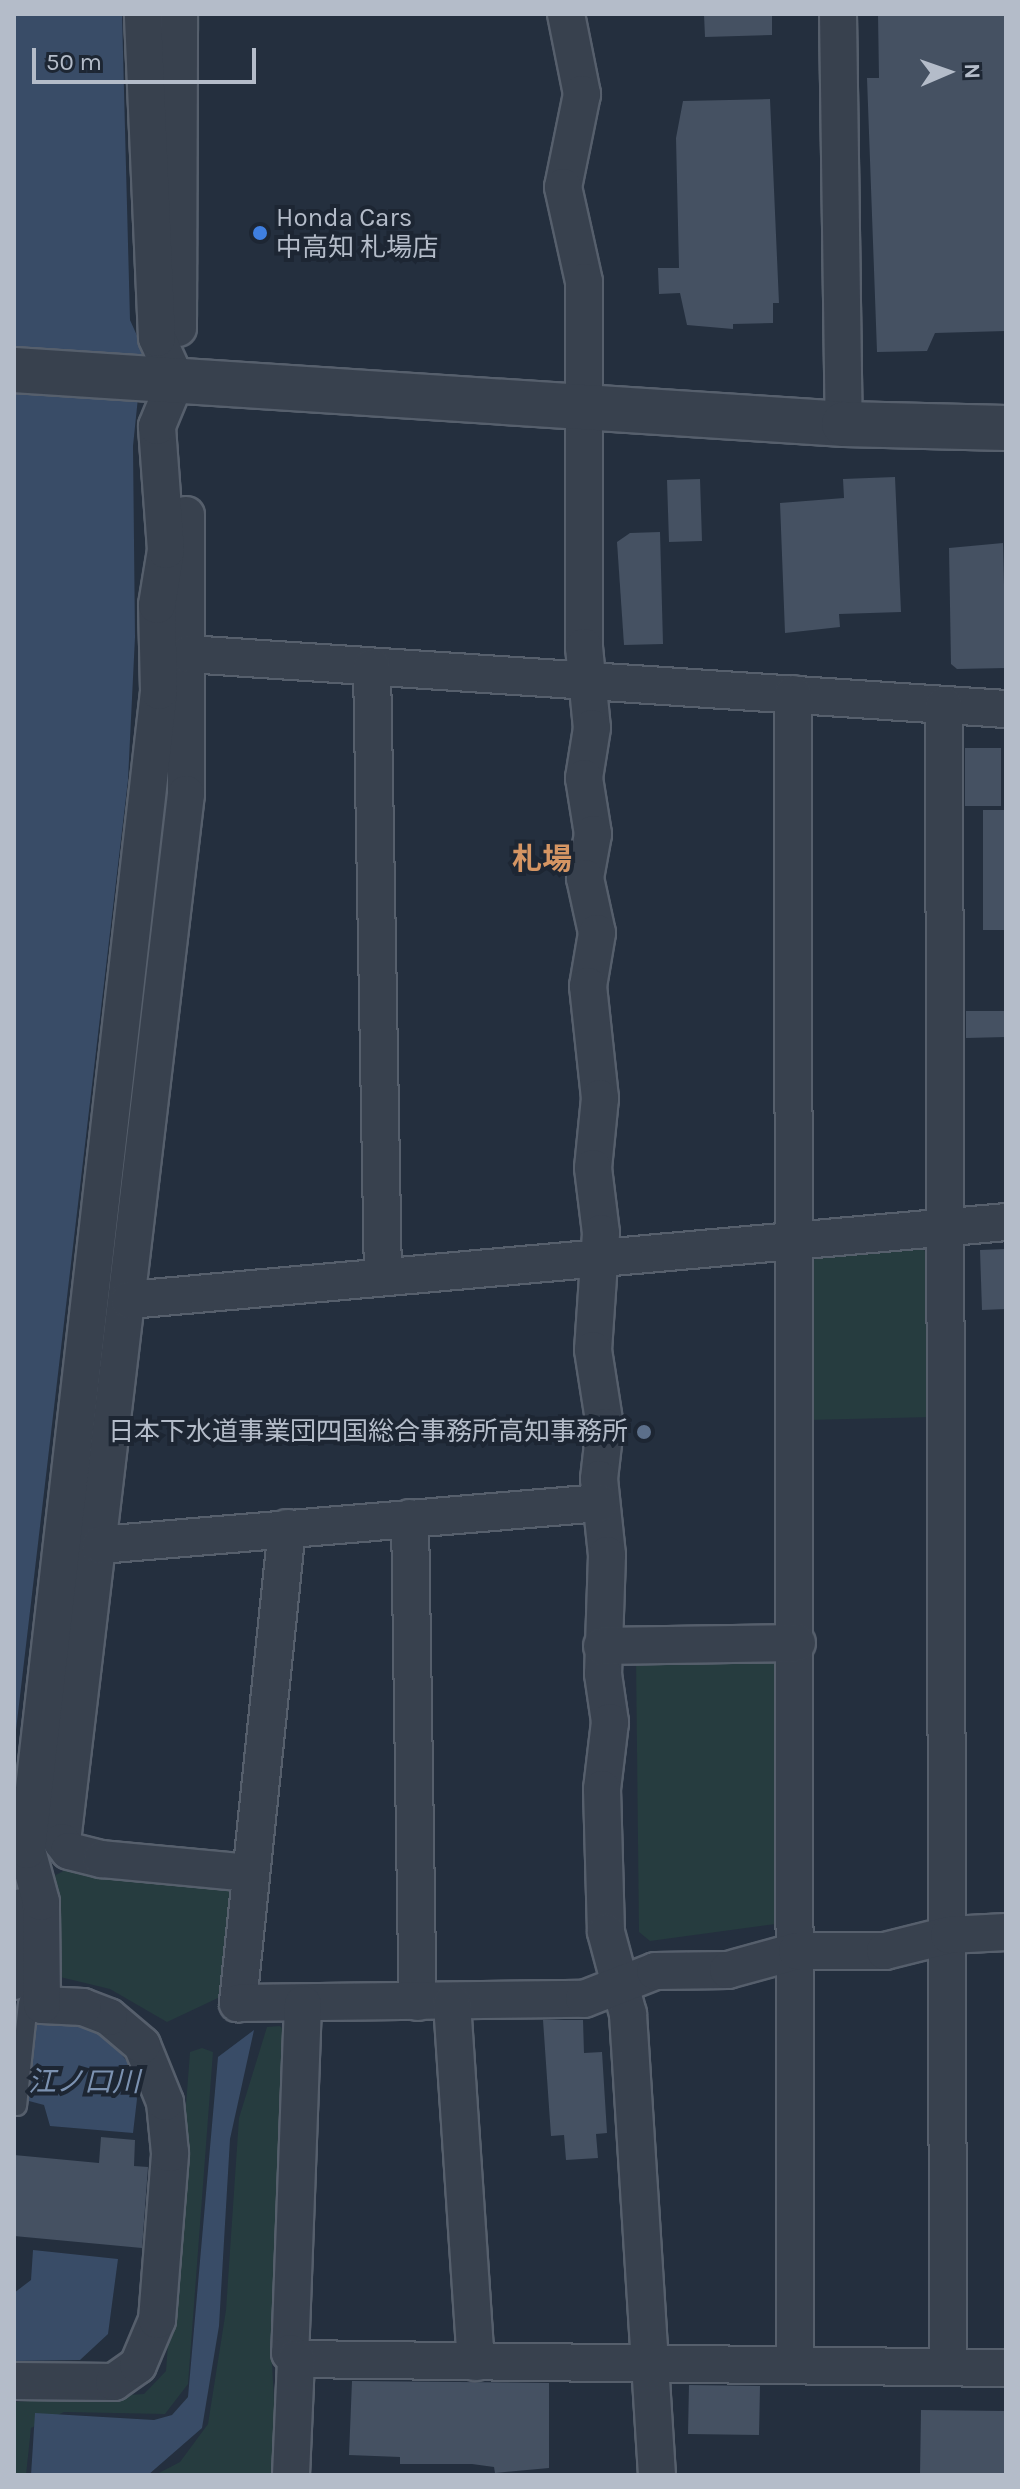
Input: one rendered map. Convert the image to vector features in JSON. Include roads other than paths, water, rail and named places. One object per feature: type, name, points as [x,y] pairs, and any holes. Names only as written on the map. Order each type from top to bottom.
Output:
[{"type":"street","points":[[143,14],[157,338],[190,562],[186,794],[129,1300],[62,1842],[69,1851],[102,1859],[250,1873]]},
{"type":"street","points":[[14,2381],[114,2382],[138,2365],[157,2320],[169,2168],[165,2102],[142,2045],[109,2017],[83,2007],[25,1998],[41,1902],[27,1850],[150,806],[159,691],[157,605],[166,550],[157,426],[162,379],[179,14]]},
{"type":"street","points":[[566,14],[582,77],[563,187],[584,282],[587,678],[592,728],[584,778],[593,834],[585,878],[597,933],[588,986],[600,1098],[593,1168],[601,1258],[593,1336],[605,1414],[600,1503],[607,1555],[602,1646],[610,1722],[602,1789],[606,1932],[628,2014],[657,2475]]},
{"type":"street","points":[[838,14],[844,424]]},
{"type":"street","points":[[14,370],[844,424],[1006,428]]},
{"type":"street","points":[[188,654],[587,678],[1006,709]]},
{"type":"street","points":[[372,667],[383,1276]]},
{"type":"street","points":[[793,694],[797,1643],[795,2365]]},
{"type":"street","points":[[944,705],[948,2367]]},
{"type":"street","points":[[129,1300],[1006,1222]]},
{"type":"street","points":[[100,1545],[600,1503]]},
{"type":"street","points":[[410,1518],[435,2003],[476,2362]]},
{"type":"street","points":[[287,1528],[238,2003],[584,1999],[655,1971],[728,1970],[797,1951],[885,1951],[949,1935],[1006,1932]]},
{"type":"street","points":[[602,1646],[797,1643]]},
{"type":"street","points":[[303,2004],[290,2353],[296,2359],[650,2366],[1006,2368]]},
{"type":"street","points":[[291,2475],[296,2359]]},
{"type":"lane","points":[[17,2106],[25,1998]]},
{"type":"water","points":[[14,14],[122,14],[130,320],[143,349],[133,446],[135,637],[128,780],[14,1747]]},
{"type":"water","name":"江ノ口川","points":[[14,2017],[67,2022],[106,2036],[131,2066],[137,2099],[133,2133],[50,2126],[44,2105],[14,2097]]},
{"type":"water","points":[[254,2030],[230,2139],[219,2326],[202,2428],[148,2475],[31,2475],[35,2413],[154,2420],[172,2415],[188,2397],[218,2057]]},
{"type":"water","points":[[33,2250],[118,2259],[108,2334],[80,2360],[14,2361],[14,2293],[31,2280]]},
{"type":"place","name":"Honda Cars 中高知 札場店","points":[[260,233]]},
{"type":"place","name":"日本下水道事業団四国総合事務所高知事務所","points":[[644,1432]]},
{"type":"district","name":"札場","points":[[542,859]]}]
